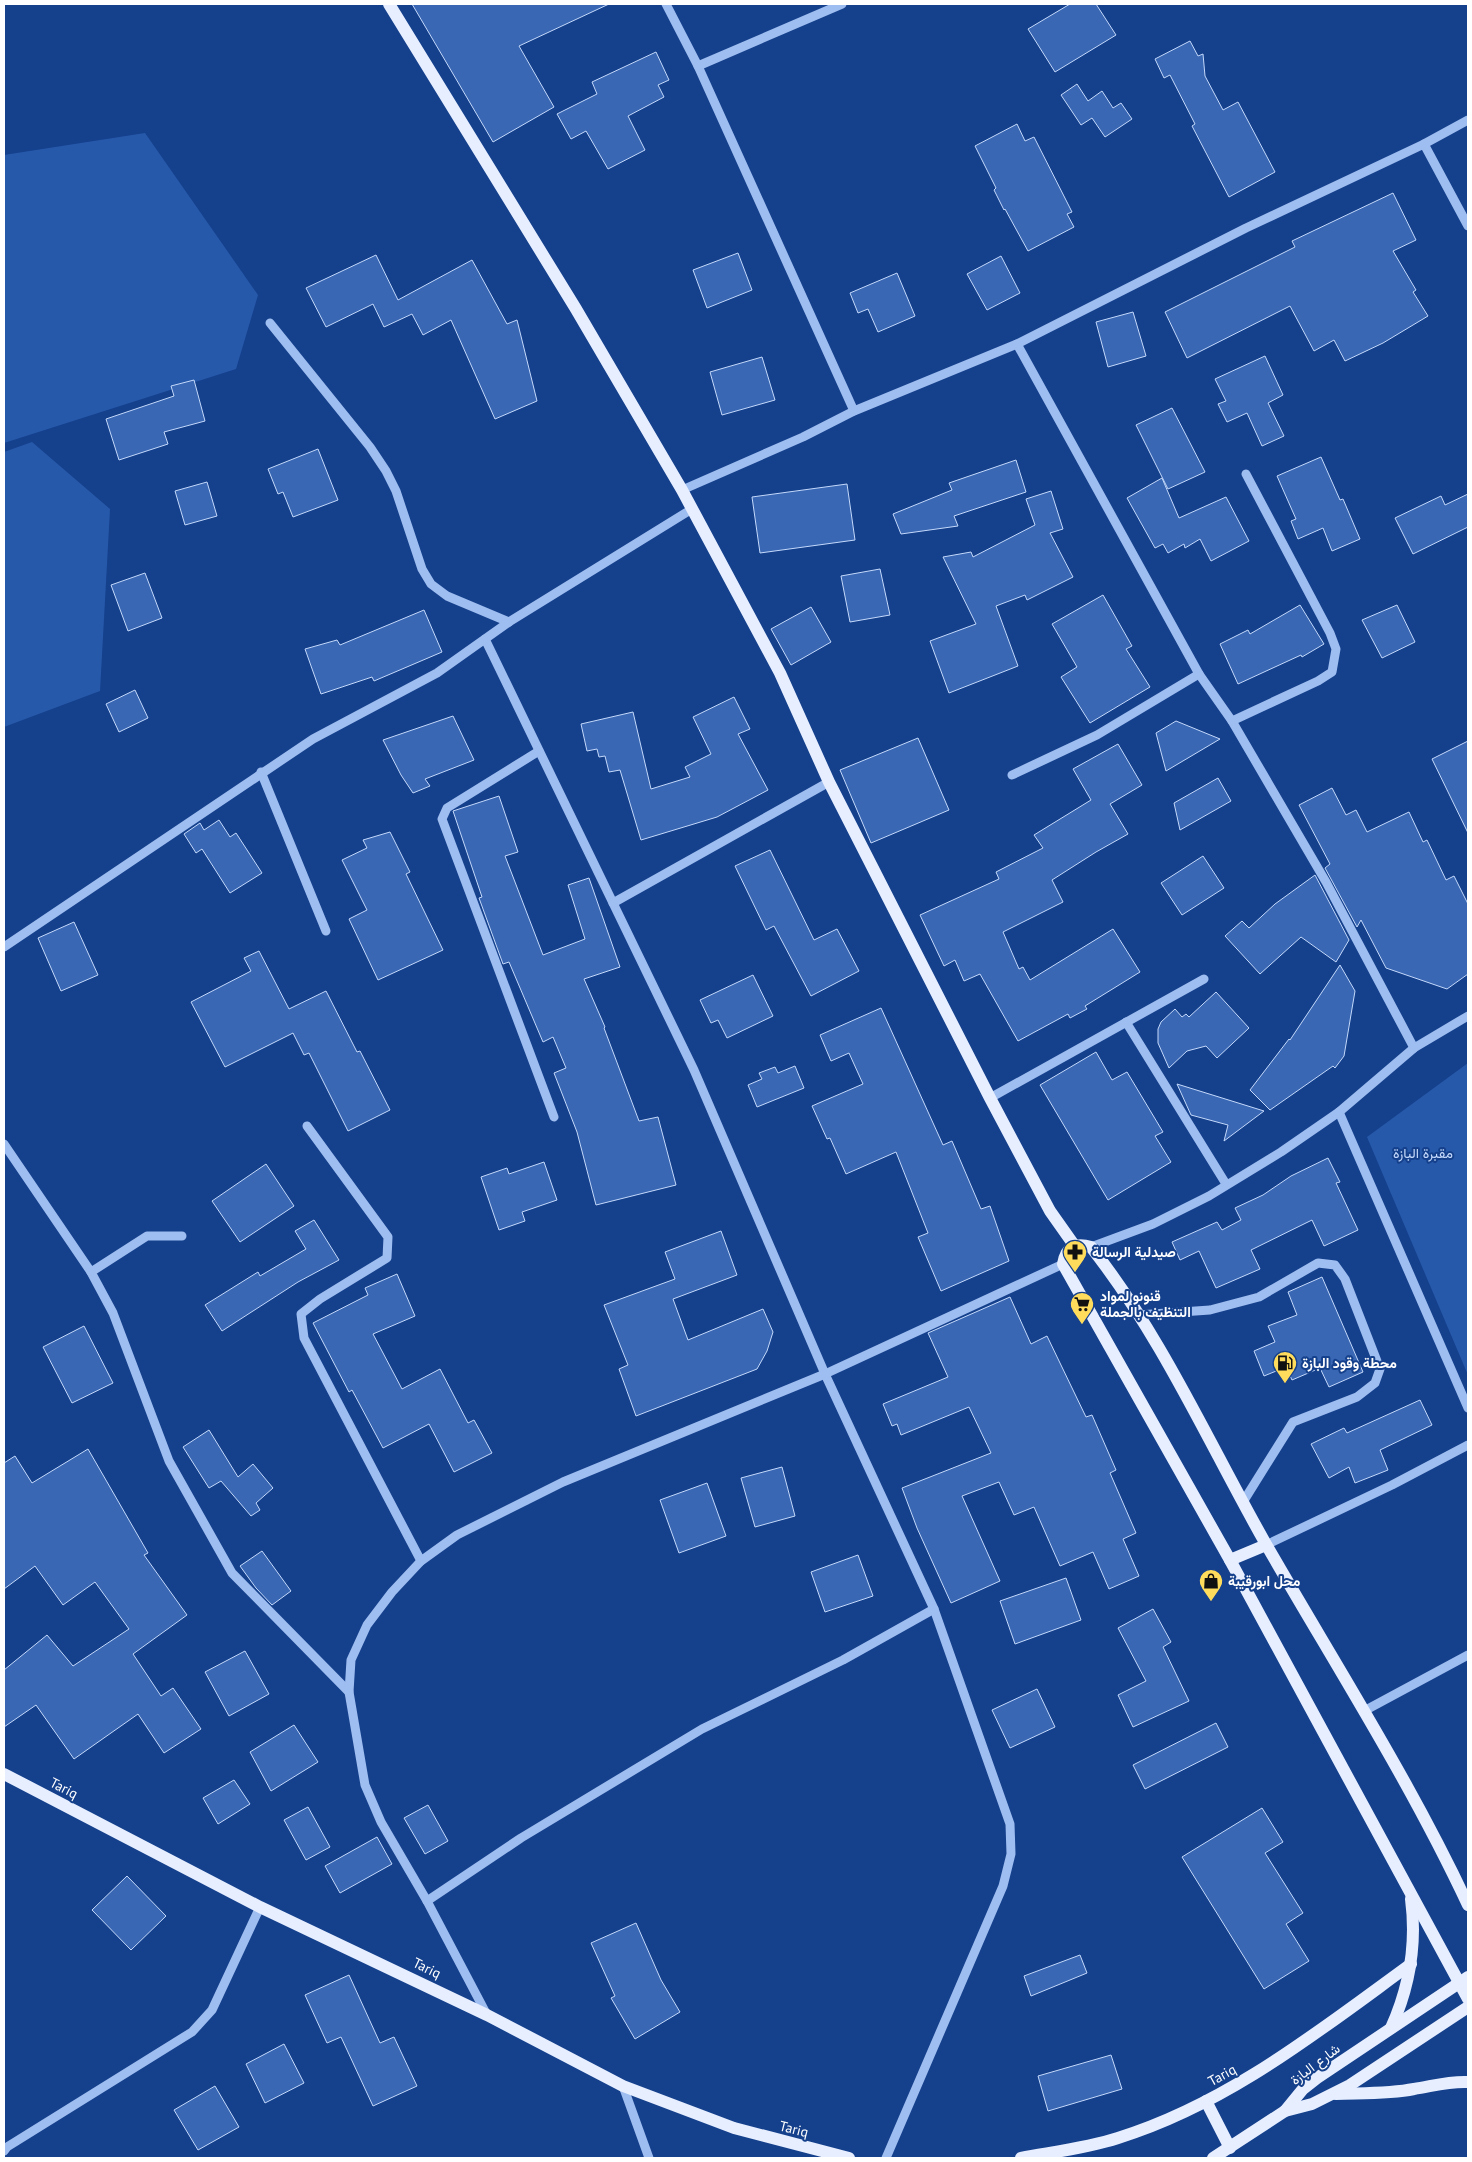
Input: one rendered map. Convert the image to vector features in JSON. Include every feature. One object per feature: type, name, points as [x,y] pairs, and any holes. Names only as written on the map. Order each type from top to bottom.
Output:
[{"type":"main road","points":[[389,4],[581,318],[682,490],[780,673],[829,782],[990,1098],[1050,1211],[1074,1245]]},
{"type":"main road","points":[[1468,1904],[1450,1865],[1364,1711],[1266,1545],[1150,1333],[1091,1247],[1082,1244],[1069,1248],[1065,1254],[1063,1264],[1230,1560],[1410,1889],[1464,1980],[1468,2000]]},
{"type":"main road","points":[[1230,1560],[1266,1545]]},
{"type":"main road","name":"Tariq","points":[[4,1774],[260,1907],[368,1956],[623,2086],[734,2128],[849,2158]]},
{"type":"main road","points":[[1450,1865],[1468,1882]]},
{"type":"main road","points":[[1391,2028],[1402,2000],[1411,1964],[1414,1939],[1410,1889]]},
{"type":"main road","name":"Tariq","points":[[1021,2158],[1118,2138],[1161,2122],[1206,2101],[1254,2075],[1411,1964]]},
{"type":"main road","name":"شارع البازة","points":[[1286,2111],[1303,2089],[1464,1980]]},
{"type":"main road","name":"شارع البازة","points":[[1286,2111],[1300,2108],[1334,2095],[1468,2007]]},
{"type":"main road","points":[[1334,2095],[1414,2089],[1455,2081],[1468,2082]]},
{"type":"main road","points":[[1206,2101],[1230,2148]]},
{"type":"main road","points":[[1213,2158],[1286,2111]]},
{"type":"street","points":[[666,4],[698,66],[854,411]]},
{"type":"street","points":[[698,66],[842,4]]},
{"type":"street","points":[[682,490],[803,437],[854,411],[1017,344],[1246,228],[1424,144],[1468,120]]},
{"type":"street","points":[[1424,144],[1468,226]]},
{"type":"street","points":[[270,323],[370,447],[386,471],[396,491],[422,569],[431,584],[446,596],[509,622]]},
{"type":"street","points":[[1017,344],[1199,674],[1232,721],[1326,882],[1414,1048]]},
{"type":"street","points":[[1232,721],[1318,681],[1332,672],[1336,649],[1298,569],[1246,474]]},
{"type":"street","points":[[4,947],[261,772],[313,739],[437,673],[509,622],[692,509]]},
{"type":"street","points":[[485,639],[694,1070],[825,1374],[934,1609],[1010,1824],[1010,1854],[1003,1886],[886,2158]]},
{"type":"street","points":[[1012,776],[1097,735],[1199,674]]},
{"type":"street","points":[[539,751],[446,808],[442,819],[554,1117]]},
{"type":"street","points":[[261,772],[326,931]]},
{"type":"street","points":[[614,904],[829,782]]},
{"type":"street","points":[[990,1098],[1204,979]]},
{"type":"street","points":[[1091,1247],[1154,1224],[1209,1196],[1281,1152],[1339,1112],[1414,1048],[1468,1016]]},
{"type":"street","points":[[1126,1022],[1226,1184]]},
{"type":"street","points":[[1339,1112],[1468,1408]]},
{"type":"street","points":[[307,1126],[388,1237],[388,1251],[387,1258],[320,1299],[301,1314],[304,1338],[421,1561]]},
{"type":"street","points":[[4,1144],[91,1272],[113,1312],[169,1461],[232,1573],[349,1692]]},
{"type":"street","points":[[91,1272],[147,1236],[182,1236]]},
{"type":"street","points":[[1138,1315],[1210,1310],[1259,1297],[1318,1262],[1335,1265],[1345,1279],[1380,1369],[1375,1383],[1357,1397],[1293,1422],[1243,1502]]},
{"type":"street","points":[[487,2015],[427,1901],[381,1822],[365,1785],[349,1692],[351,1660],[367,1625],[392,1592],[421,1561],[457,1535],[563,1482],[825,1374],[1063,1264]]},
{"type":"street","points":[[1266,1545],[1392,1485],[1468,1445]]},
{"type":"street","points":[[427,1901],[521,1838],[702,1729],[843,1660],[934,1609]]},
{"type":"street","points":[[1364,1711],[1468,1654]]},
{"type":"street","points":[[4,2151],[7,2147],[192,2032],[212,2010],[260,1907]]},
{"type":"street","points":[[623,2086],[649,2158]]},
{"type":"green space","points":[[145,133],[258,295],[236,369],[4,443],[4,155]]},
{"type":"green space","points":[[32,442],[110,509],[100,691],[4,727],[4,452]]},
{"type":"green space","name":"مقبرة البازة","points":[[1468,1063],[1468,1375],[1367,1137]]},
{"type":"building","points":[[412,4],[609,4],[519,46],[554,107],[493,142]]},
{"type":"building","points":[[1070,4],[1096,4],[1116,35],[1055,72],[1028,29]]},
{"type":"building","points":[[1190,41],[1198,56],[1203,54],[1205,76],[1223,110],[1238,102],[1275,172],[1229,197],[1192,126],[1195,124],[1170,75],[1164,78],[1155,59]]},
{"type":"building","points":[[656,52],[669,80],[658,85],[664,97],[628,116],[645,150],[608,169],[586,131],[571,139],[557,114],[597,94],[592,82]]},
{"type":"building","points":[[1077,84],[1088,101],[1102,91],[1113,108],[1121,103],[1132,119],[1105,137],[1092,118],[1081,125],[1061,95]]},
{"type":"building","points":[[1017,124],[1025,141],[1034,137],[1072,212],[1067,214],[1074,227],[1028,251],[1004,210],[994,190],[996,188],[975,146]]},
{"type":"building","points":[[1393,193],[1416,240],[1393,251],[1416,290],[1413,292],[1428,316],[1383,343],[1345,361],[1334,340],[1314,351],[1290,306],[1187,358],[1165,312],[1295,247],[1292,241]]},
{"type":"building","points":[[738,253],[752,290],[707,308],[693,270]]},
{"type":"building","points":[[376,255],[398,300],[472,260],[507,324],[517,320],[537,401],[495,419],[451,320],[423,335],[412,314],[384,327],[373,304],[326,327],[306,288]]},
{"type":"building","points":[[1001,256],[1020,293],[987,310],[967,274]]},
{"type":"building","points":[[897,273],[915,316],[878,332],[868,309],[858,313],[850,293]]},
{"type":"building","points":[[1133,312],[1146,356],[1108,367],[1096,322]]},
{"type":"building","points":[[1265,356],[1283,395],[1268,403],[1284,436],[1262,446],[1247,413],[1227,422],[1218,404],[1226,401],[1215,379]]},
{"type":"building","points":[[762,357],[775,400],[722,415],[710,372]]},
{"type":"building","points":[[194,380],[205,421],[164,432],[168,444],[119,460],[106,419],[174,396],[171,386]]},
{"type":"building","points":[[1172,408],[1205,472],[1168,489],[1136,425]]},
{"type":"building","points":[[318,449],[338,500],[293,517],[283,492],[278,494],[268,469]]},
{"type":"building","points":[[1321,457],[1340,500],[1343,499],[1360,539],[1332,551],[1323,528],[1298,539],[1291,521],[1296,519],[1277,476]]},
{"type":"building","points":[[1016,460],[1026,492],[954,516],[958,526],[901,534],[893,514],[952,490],[949,483]]},
{"type":"building","points":[[1162,478],[1179,518],[1226,497],[1249,541],[1211,561],[1200,539],[1185,548],[1184,544],[1168,553],[1163,544],[1155,548],[1127,498]]},
{"type":"building","points":[[207,482],[217,516],[185,525],[175,491]]},
{"type":"building","points":[[847,484],[855,540],[760,553],[752,497]]},
{"type":"building","points":[[1051,491],[1063,529],[1050,533],[1073,577],[1027,600],[1025,595],[996,606],[1018,666],[949,693],[930,641],[976,624],[943,557],[971,552],[973,557],[1035,525],[1026,499]]},
{"type":"building","points":[[1468,494],[1468,527],[1413,554],[1395,518],[1441,496],[1445,505]]},
{"type":"building","points":[[880,569],[890,615],[850,622],[841,576]]},
{"type":"building","points":[[145,573],[162,618],[128,631],[111,585]]},
{"type":"building","points":[[1103,595],[1132,646],[1126,649],[1150,687],[1090,723],[1061,677],[1077,667],[1052,624]]},
{"type":"building","points":[[1300,605],[1324,644],[1302,657],[1301,655],[1238,684],[1220,644],[1248,630],[1250,634]]},
{"type":"building","points":[[1397,605],[1415,642],[1382,658],[1362,620]]},
{"type":"building","points":[[811,607],[831,642],[791,665],[771,629]]},
{"type":"building","points":[[424,610],[442,652],[374,681],[372,677],[321,694],[305,649],[337,640],[340,645]]},
{"type":"building","points":[[135,690],[148,718],[119,732],[106,704]]},
{"type":"building","points":[[734,697],[750,729],[738,734],[768,790],[717,817],[641,840],[620,770],[609,772],[605,756],[599,757],[597,749],[587,751],[581,724],[633,712],[651,789],[690,777],[685,767],[711,754],[693,717]]},
{"type":"building","points":[[453,716],[474,760],[425,779],[430,786],[413,793],[401,775],[383,740]]},
{"type":"building","points":[[1176,721],[1220,739],[1166,771],[1156,733]]},
{"type":"building","points":[[918,738],[949,810],[871,843],[840,770]]},
{"type":"building","points":[[1468,741],[1468,833],[1432,759]]},
{"type":"building","points":[[1118,744],[1142,785],[1110,804],[1128,834],[1052,880],[1063,902],[1003,932],[1019,969],[1023,967],[1030,980],[1113,929],[1140,972],[1085,1006],[1087,1009],[1070,1018],[1068,1014],[1018,1041],[980,974],[964,981],[955,960],[944,966],[920,915],[999,879],[996,872],[1043,848],[1034,835],[1091,800],[1073,769]]},
{"type":"building","points":[[1218,778],[1231,801],[1180,830],[1174,803]]},
{"type":"building","points":[[1332,788],[1346,815],[1356,810],[1367,832],[1409,812],[1423,842],[1427,840],[1446,880],[1454,876],[1468,904],[1468,974],[1447,989],[1386,968],[1361,920],[1357,927],[1325,868],[1330,864],[1299,805]]},
{"type":"building","points":[[499,796],[518,852],[505,856],[543,955],[585,939],[568,885],[589,878],[620,967],[584,979],[605,1027],[639,1121],[658,1117],[676,1185],[596,1205],[577,1132],[554,1073],[566,1068],[553,1037],[543,1042],[509,962],[503,964],[479,898],[482,897],[453,811]]},
{"type":"building","points":[[219,820],[230,837],[236,833],[262,873],[230,893],[202,849],[196,853],[184,834],[200,823],[204,830]]},
{"type":"building","points":[[390,832],[410,872],[406,874],[443,950],[378,980],[349,919],[367,910],[342,860],[367,848],[363,840]]},
{"type":"building","points":[[770,850],[814,940],[837,929],[859,971],[811,996],[774,926],[766,930],[735,866]]},
{"type":"building","points":[[1203,856],[1224,888],[1182,915],[1161,883]]},
{"type":"building","points":[[1315,875],[1349,940],[1336,962],[1301,937],[1260,974],[1225,936],[1242,921],[1249,928],[1275,904]]},
{"type":"building","points":[[74,922],[98,975],[61,991],[38,938]]},
{"type":"building","points":[[259,951],[289,1009],[326,991],[357,1052],[360,1051],[390,1110],[348,1131],[309,1053],[304,1055],[293,1033],[225,1067],[191,1002],[251,971],[244,958]]},
{"type":"building","points":[[1340,965],[1355,991],[1344,1056],[1335,1068],[1333,1066],[1270,1110],[1250,1090],[1290,1040]]},
{"type":"building","points":[[753,975],[773,1016],[727,1038],[718,1020],[711,1023],[700,1000]]},
{"type":"building","points":[[1216,992],[1249,1028],[1217,1058],[1206,1046],[1187,1051],[1169,1068],[1158,1043],[1158,1029],[1161,1022],[1175,1009],[1182,1017],[1186,1014],[1189,1017]]},
{"type":"building","points":[[881,1008],[943,1145],[952,1141],[981,1209],[990,1206],[1009,1261],[941,1291],[918,1237],[928,1233],[896,1152],[846,1174],[830,1138],[827,1139],[812,1106],[863,1084],[849,1053],[831,1061],[820,1035]]},
{"type":"building","points":[[1096,1052],[1112,1080],[1127,1072],[1163,1132],[1155,1136],[1171,1162],[1108,1200],[1040,1085]]},
{"type":"building","points":[[795,1066],[804,1088],[757,1107],[748,1085],[762,1079],[759,1073],[775,1067],[778,1073]]},
{"type":"building","points":[[1177,1084],[1264,1111],[1224,1141],[1228,1125],[1191,1115]]},
{"type":"building","points":[[1328,1158],[1340,1182],[1336,1183],[1358,1230],[1324,1246],[1312,1220],[1251,1250],[1260,1269],[1216,1288],[1199,1251],[1180,1260],[1172,1242],[1217,1222],[1222,1230],[1241,1220],[1235,1208],[1263,1195],[1291,1176]]},
{"type":"building","points":[[544,1162],[557,1200],[522,1212],[525,1221],[499,1230],[481,1177],[507,1168],[509,1174]]},
{"type":"building","points":[[266,1164],[294,1206],[240,1242],[212,1201]]},
{"type":"building","points":[[314,1220],[339,1260],[298,1282],[222,1331],[205,1305],[258,1272],[260,1276],[306,1249],[295,1231]]},
{"type":"building","points":[[721,1231],[737,1275],[673,1299],[688,1340],[763,1309],[773,1332],[767,1351],[757,1369],[636,1416],[619,1369],[628,1365],[604,1305],[675,1279],[665,1252]]},
{"type":"building","points":[[397,1274],[415,1316],[373,1334],[402,1389],[440,1369],[468,1423],[474,1420],[492,1453],[454,1472],[429,1424],[383,1448],[352,1390],[349,1392],[313,1323],[368,1295],[365,1288]]},
{"type":"building","points":[[1322,1277],[1363,1372],[1329,1387],[1320,1368],[1292,1380],[1286,1367],[1264,1376],[1254,1351],[1275,1342],[1268,1326],[1297,1315],[1288,1292]]},
{"type":"building","points":[[1010,1297],[1031,1344],[1047,1336],[1086,1417],[1092,1415],[1116,1470],[1110,1473],[1136,1533],[1123,1539],[1139,1576],[1109,1589],[1093,1552],[1060,1566],[1034,1507],[1014,1515],[999,1482],[962,1496],[1000,1581],[951,1603],[917,1528],[902,1488],[991,1453],[969,1407],[901,1435],[897,1424],[892,1426],[883,1404],[948,1377],[928,1333]]},
{"type":"building","points":[[84,1326],[113,1383],[72,1403],[43,1347]]},
{"type":"building","points":[[1420,1400],[1432,1425],[1380,1450],[1388,1470],[1355,1483],[1349,1467],[1329,1478],[1311,1444],[1344,1428],[1347,1433]]},
{"type":"building","points":[[209,1430],[238,1477],[253,1464],[273,1488],[256,1503],[260,1510],[251,1516],[221,1481],[209,1488],[183,1447]]},
{"type":"building","points":[[88,1449],[148,1553],[144,1555],[187,1615],[133,1654],[161,1696],[173,1688],[201,1729],[164,1753],[138,1714],[74,1759],[36,1705],[4,1727],[4,1670],[47,1635],[73,1666],[129,1629],[95,1582],[63,1605],[35,1566],[4,1589],[4,1463],[15,1456],[32,1483]]},
{"type":"building","points":[[782,1467],[795,1516],[755,1527],[741,1478]]},
{"type":"building","points":[[707,1483],[726,1536],[679,1553],[660,1500]]},
{"type":"building","points":[[262,1551],[291,1591],[272,1605],[256,1588],[240,1566]]},
{"type":"building","points":[[858,1555],[873,1596],[825,1612],[811,1572]]},
{"type":"building","points":[[1066,1578],[1081,1620],[1015,1644],[1000,1601]]},
{"type":"building","points":[[1153,1609],[1171,1642],[1163,1647],[1189,1701],[1133,1727],[1118,1695],[1146,1681],[1118,1628]]},
{"type":"building","points":[[245,1651],[269,1694],[229,1716],[205,1672]]},
{"type":"building","points":[[1037,1689],[1055,1727],[1010,1748],[992,1710]]},
{"type":"building","points":[[1216,1723],[1228,1747],[1145,1789],[1133,1765]]},
{"type":"building","points":[[294,1725],[318,1762],[271,1791],[250,1752]]},
{"type":"building","points":[[234,1780],[250,1804],[218,1824],[203,1798]]},
{"type":"building","points":[[428,1805],[448,1841],[425,1854],[404,1818]]},
{"type":"building","points":[[308,1807],[330,1847],[306,1860],[284,1820]]},
{"type":"building","points":[[1262,1808],[1283,1842],[1265,1853],[1303,1913],[1286,1924],[1309,1961],[1264,1989],[1182,1857]]},
{"type":"building","points":[[377,1837],[392,1864],[340,1893],[325,1866]]},
{"type":"building","points":[[127,1876],[166,1916],[131,1950],[92,1910]]},
{"type":"building","points":[[636,1923],[661,1980],[680,2012],[635,2039],[611,1998],[615,1996],[591,1943]]},
{"type":"building","points":[[1080,1955],[1087,1973],[1031,1996],[1024,1976]]},
{"type":"building","points":[[349,1975],[380,2043],[394,2037],[417,2086],[373,2106],[341,2037],[327,2043],[305,1995]]},
{"type":"building","points":[[284,2044],[304,2083],[265,2103],[246,2064]]},
{"type":"building","points":[[1111,2055],[1122,2089],[1048,2111],[1038,2076]]},
{"type":"building","points":[[215,2086],[239,2127],[198,2150],[174,2110]]},
{"type":"place","name":"صيدلية الرسالة","points":[[1075,1273]]},
{"type":"place","name":"قنونو لمواد التنظيف بالجملة","points":[[1082,1325]]},
{"type":"place","name":"محطة وقود البازة","points":[[1285,1384]]},
{"type":"place","name":"محل ابورقيبة","points":[[1211,1602]]}]
